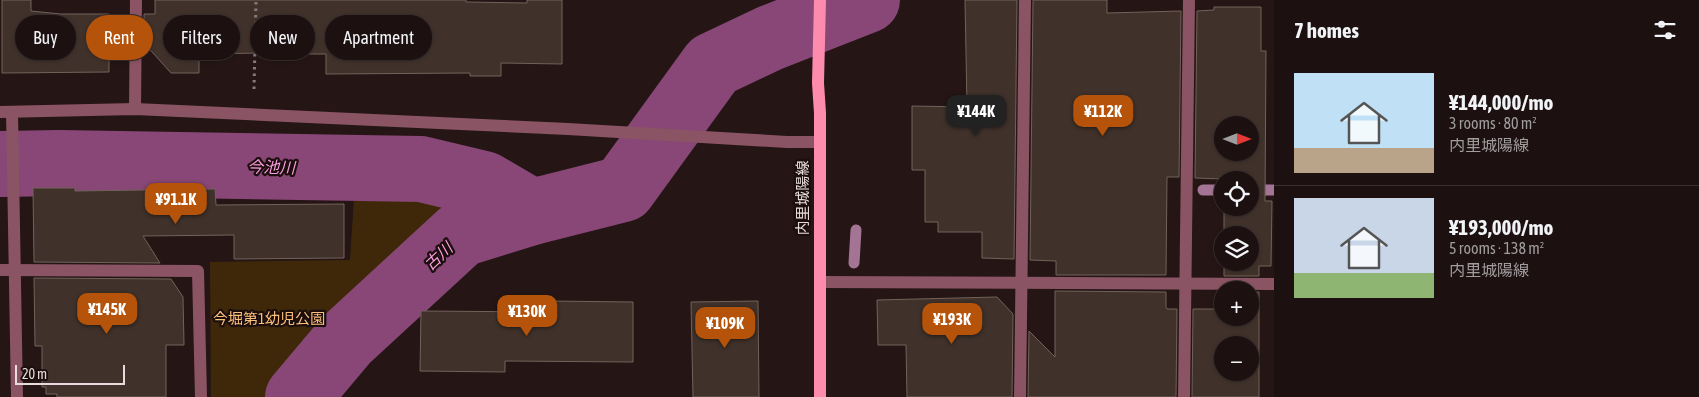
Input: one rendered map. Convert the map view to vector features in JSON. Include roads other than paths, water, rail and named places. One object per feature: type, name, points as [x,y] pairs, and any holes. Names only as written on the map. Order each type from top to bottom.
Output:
[{"type":"main road","name":"内里城陽線","points":[[820,0],[818,83],[820,142],[820,397]]},
{"type":"street","points":[[135,109],[136,0]]},
{"type":"street","points":[[1020,397],[1025,0]]},
{"type":"street","points":[[1184,397],[1189,0]]},
{"type":"street","points":[[17,397],[12,142],[6,112],[135,109],[820,142]]},
{"type":"street","points":[[0,270],[198,271],[201,397]]},
{"type":"street","points":[[820,282],[1274,284]]},
{"type":"waterway","name":"古川","points":[[298,397],[346,340],[461,234],[532,212],[623,189],[713,65],[770,38],[867,0]]},
{"type":"waterway","name":"今池川","points":[[0,164],[59,163],[421,169],[484,184],[532,212]]},
{"type":"waterway","points":[[1203,190],[1214,190]]},
{"type":"waterway","points":[[1259,190],[1274,190]]},
{"type":"waterway","points":[[854,263],[856,230]]},
{"type":"park label","name":"今堀第1幼児公園","points":[[269,319]]}]
